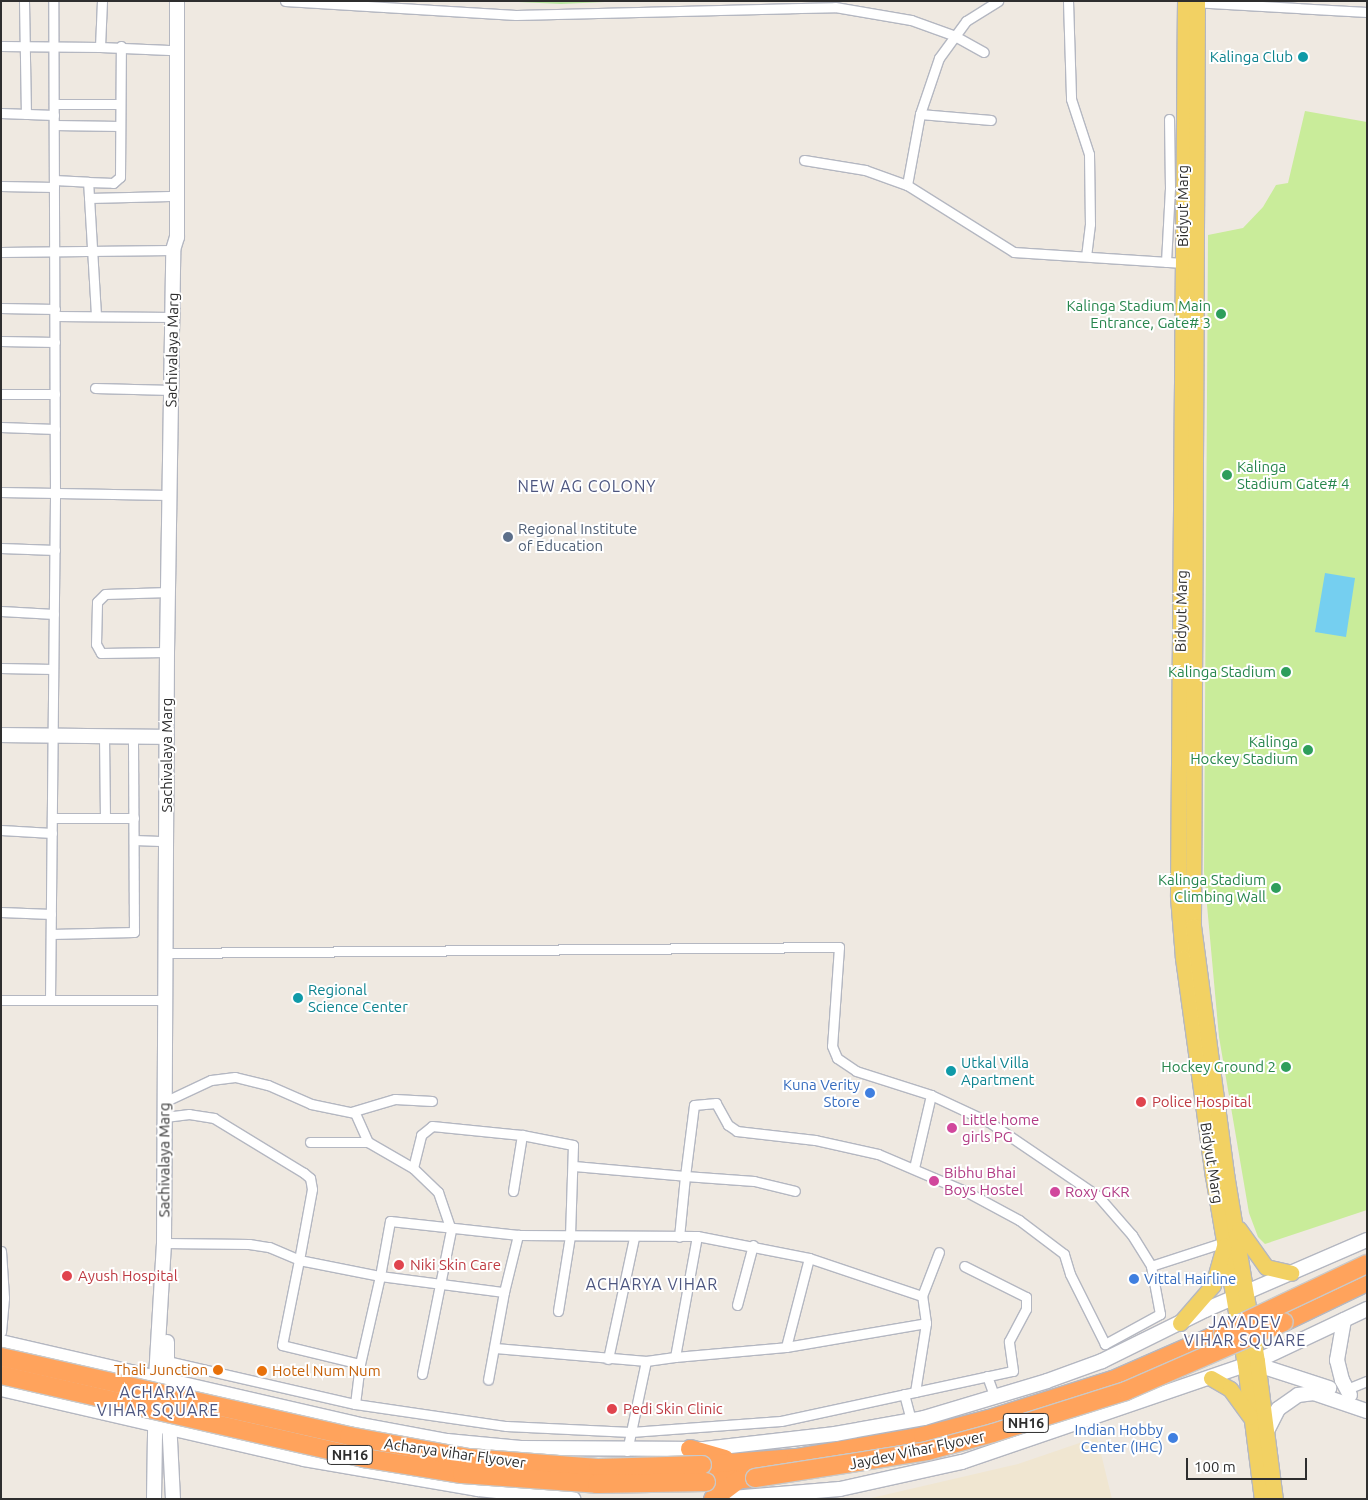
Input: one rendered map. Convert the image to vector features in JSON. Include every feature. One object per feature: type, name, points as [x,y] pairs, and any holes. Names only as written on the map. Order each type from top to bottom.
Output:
[{"type":"highway","name":"Jaydev Vihar Flyover","points":[[746,1471],[923,1436],[1046,1403],[1163,1359],[1367,1264]]},
{"type":"highway","name":"Jaydev Vihar Flyover","points":[[746,1471],[927,1451],[1126,1391],[1367,1282]]},
{"type":"highway","name":"Acharya vihar Flyover","points":[[1,1357],[349,1436],[469,1458],[704,1474]]},
{"type":"highway","name":"Acharya vihar Flyover","points":[[1,1375],[364,1458],[462,1474],[597,1484],[746,1471]]},
{"type":"highway","points":[[690,1450],[746,1471],[713,1499]]},
{"type":"main road","name":"Bidyut Marg","points":[[1189,1],[1183,263],[1178,897],[1183,958],[1225,1242],[1240,1295],[1253,1364]]},
{"type":"main road","name":"Bidyut Marg","points":[[1189,1],[1192,906],[1196,957],[1234,1221],[1240,1295]]},
{"type":"main road","points":[[1234,1221],[1266,1267],[1291,1273]]},
{"type":"main road","points":[[1180,1323],[1213,1285],[1225,1242]]},
{"type":"main road","points":[[1253,1364],[1252,1421],[1262,1499]]},
{"type":"main road","points":[[1253,1364],[1266,1433],[1275,1499]]},
{"type":"main road","points":[[1211,1378],[1230,1390],[1252,1421]]},
{"type":"street","points":[[24,1],[26,114]]},
{"type":"street","points":[[50,1000],[55,550],[53,1]]},
{"type":"street","points":[[100,47],[102,1]]},
{"type":"street","name":"Sachivalaya Marg","points":[[169,1],[170,196],[168,237],[173,247]]},
{"type":"street","name":"Sachivalaya Marg","points":[[154,1499],[155,1425],[161,1380],[164,1243],[167,652],[173,247],[177,237],[177,1]]},
{"type":"street","points":[[285,1],[516,15],[828,6],[911,20],[953,35],[984,52]]},
{"type":"street","points":[[907,185],[920,114],[929,82],[953,35],[966,21],[998,1]]},
{"type":"street","points":[[1068,1],[1071,99],[1087,144],[1090,169],[1086,255]]},
{"type":"street","points":[[1189,1],[1367,12]]},
{"type":"street","points":[[1,46],[54,49],[121,46],[169,50]]},
{"type":"street","points":[[1,186],[88,182],[112,183],[120,177],[121,46]]},
{"type":"street","points":[[54,104],[120,104]]},
{"type":"street","points":[[1,113],[54,115]]},
{"type":"street","points":[[920,114],[991,120]]},
{"type":"street","points":[[1166,262],[1170,188],[1169,119]]},
{"type":"street","points":[[54,125],[120,126]]},
{"type":"street","points":[[804,160],[865,170],[907,185],[1014,252],[1086,255],[1183,263]]},
{"type":"street","points":[[88,182],[96,315]]},
{"type":"street","points":[[89,198],[170,196]]},
{"type":"street","points":[[1,252],[54,253],[173,247]]},
{"type":"street","points":[[1,308],[55,313],[173,317]]},
{"type":"street","points":[[1,341],[55,342]]},
{"type":"street","points":[[95,388],[172,390]]},
{"type":"street","points":[[1,394],[55,394]]},
{"type":"street","points":[[1,427],[55,429]]},
{"type":"street","points":[[1,492],[169,495]]},
{"type":"street","points":[[1,548],[55,550]]},
{"type":"street","points":[[167,652],[101,653],[96,644],[97,602],[99,596],[105,594],[169,592]]},
{"type":"street","points":[[1,611],[54,614]]},
{"type":"street","points":[[1,668],[53,670]]},
{"type":"street","points":[[1,735],[168,737]]},
{"type":"street","points":[[104,736],[105,816]]},
{"type":"street","points":[[51,934],[134,932],[134,737]]},
{"type":"street","points":[[52,818],[105,816],[134,818]]},
{"type":"street","points":[[1,830],[52,833]]},
{"type":"street","points":[[134,840],[167,841]]},
{"type":"street","points":[[1,912],[51,914]]},
{"type":"street","points":[[166,953],[839,947],[832,1046],[837,1058],[856,1071],[931,1095],[989,1122],[1098,1196],[1132,1235],[1151,1266],[1160,1314],[1105,1344],[1058,1246],[967,1192],[914,1168],[848,1146],[737,1131],[728,1125],[719,1105],[712,1101],[698,1103],[692,1109],[679,1237]]},
{"type":"street","points":[[1,1000],[165,1000]]},
{"type":"street","points":[[165,1088],[234,1077],[268,1085],[311,1104],[351,1112],[395,1099],[432,1101]]},
{"type":"street","points":[[914,1168],[931,1095]]},
{"type":"street","points":[[351,1112],[359,1119],[368,1142]]},
{"type":"street","points":[[165,1117],[189,1114],[214,1118],[310,1178],[312,1189],[282,1345],[360,1364]]},
{"type":"street","points":[[413,1168],[420,1135],[432,1126],[522,1135],[573,1145],[574,1166],[570,1236],[558,1311]]},
{"type":"street","points":[[513,1191],[522,1135]]},
{"type":"street","points":[[310,1142],[368,1142],[413,1168],[438,1192],[451,1230],[422,1374]]},
{"type":"street","points":[[574,1166],[754,1181],[796,1191]]},
{"type":"street","points":[[343,1421],[351,1404],[380,1276],[390,1222],[451,1230],[518,1235],[634,1238],[697,1236],[753,1245],[809,1258],[922,1296]]},
{"type":"street","points":[[488,1380],[504,1292],[518,1235]]},
{"type":"street","points":[[675,1357],[697,1236]]},
{"type":"street","points":[[608,1359],[634,1238]]},
{"type":"street","points":[[1,1342],[343,1421],[448,1442],[521,1448],[627,1451],[690,1450],[835,1434],[911,1420],[995,1398],[1102,1361],[1240,1295],[1367,1240]]},
{"type":"street","points":[[1151,1266],[1225,1242]]},
{"type":"street","points":[[164,1243],[249,1244],[269,1248],[299,1260],[380,1276],[504,1292]]},
{"type":"street","points":[[737,1305],[753,1245]]},
{"type":"street","points":[[1,1251],[4,1298],[1,1332]]},
{"type":"street","points":[[915,1392],[926,1323],[922,1296],[939,1252]]},
{"type":"street","points":[[786,1347],[809,1258]]},
{"type":"street","points":[[167,1361],[351,1404],[506,1426],[631,1432],[781,1421],[1013,1371],[1009,1341],[1028,1303],[1022,1294],[964,1266]]},
{"type":"street","name":"Sachivalaya Marg","points":[[161,1380],[167,1361],[163,1267]]},
{"type":"street","points":[[720,1499],[840,1489],[962,1462],[1253,1364],[1367,1309]]},
{"type":"street","points":[[1344,1320],[1337,1360],[1348,1392]]},
{"type":"street","points":[[495,1348],[646,1361],[786,1347],[926,1323]]},
{"type":"street","points":[[627,1451],[646,1361]]},
{"type":"street","points":[[1253,1364],[1348,1392],[1367,1402]]},
{"type":"street","points":[[128,1371],[135,1420]]},
{"type":"street","points":[[988,1376],[995,1398]]},
{"type":"street","points":[[161,1380],[170,1428],[173,1499]]},
{"type":"street","points":[[1348,1392],[1367,1381]]},
{"type":"street","points":[[1,1389],[304,1459],[478,1489],[573,1499]]},
{"type":"street","points":[[192,1433],[202,1398],[216,1391]]},
{"type":"street","points":[[1266,1433],[1278,1409],[1298,1395],[1314,1393],[1367,1412]]},
{"type":"street","points":[[904,1394],[911,1420]]},
{"type":"shaded area","points":[[1097,1437],[1112,1499],[867,1499],[1018,1464]]},
{"type":"green space","points":[[497,1],[626,1],[561,4]]},
{"type":"green space","name":"Kalinga Stadium","points":[[1305,111],[1367,122],[1367,1210],[1265,1244],[1258,1237],[1249,1213],[1219,1037],[1204,872],[1208,235],[1243,228],[1263,207],[1276,185],[1288,183]]},
{"type":"water","points":[[1325,573],[1355,578],[1346,637],[1315,632]]},
{"type":"place","name":"Kalinga Club","points":[[1303,57]]},
{"type":"place","name":"Kalinga Stadium Main Entrance, Gate# 3","points":[[1221,314]]},
{"type":"place","name":"Kalinga Stadium Gate# 4","points":[[1227,475]]},
{"type":"place","name":"Regional Institute of Education","points":[[508,537]]},
{"type":"place","name":"Kalinga Stadium","points":[[1286,672]]},
{"type":"place","name":"Kalinga Hockey Stadium","points":[[1308,750]]},
{"type":"place","name":"Kalinga Stadium Climbing Wall","points":[[1276,888]]},
{"type":"place","name":"Regional Science Center","points":[[298,998]]},
{"type":"place","name":"Hockey Ground 2","points":[[1286,1067]]},
{"type":"place","name":"Utkal Villa Apartment","points":[[951,1071]]},
{"type":"place","name":"Kuna Verity Store","points":[[870,1093]]},
{"type":"place","name":"Police Hospital","points":[[1141,1102]]},
{"type":"place","name":"Little home girls PG","points":[[952,1128]]},
{"type":"place","name":"Bibhu Bhai Boys Hostel","points":[[934,1181]]},
{"type":"place","name":"Roxy GKR","points":[[1055,1192]]},
{"type":"place","name":"Niki Skin Care","points":[[399,1265]]},
{"type":"place","name":"Ayush Hospital","points":[[67,1276]]},
{"type":"place","name":"Vittal Hairline","points":[[1134,1279]]},
{"type":"place","name":"Thali Junction","points":[[218,1370]]},
{"type":"place","name":"Hotel Num Num","points":[[262,1371]]},
{"type":"place","name":"Pedi Skin Clinic","points":[[612,1409]]},
{"type":"place","name":"Indian Hobby Center (IHC)","points":[[1173,1438]]},
{"type":"district","name":"NEW AG COLONY","points":[[587,486]]},
{"type":"district","name":"ACHARYA VIHAR","points":[[652,1284]]},
{"type":"district","name":"JAYADEV VIHAR SQUARE","points":[[1245,1331]]},
{"type":"district","name":"ACHARYA VIHAR SQUARE","points":[[158,1401]]}]
